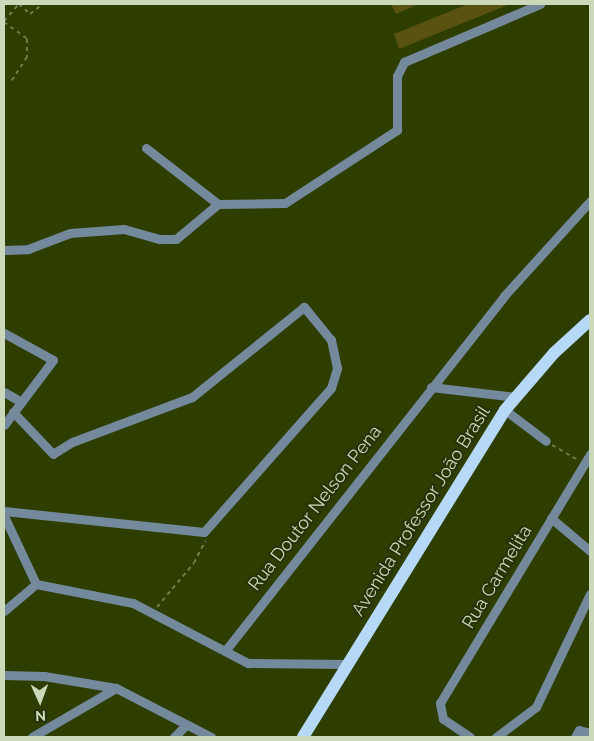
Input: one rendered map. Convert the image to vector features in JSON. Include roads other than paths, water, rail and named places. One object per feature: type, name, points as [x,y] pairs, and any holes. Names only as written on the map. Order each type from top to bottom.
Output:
[{"type":"main road","name":"Avenida Professor João Brasil","points":[[303,737],[345,664],[505,410],[590,320]]},
{"type":"street","points":[[146,148],[218,204],[286,203],[397,130],[397,76],[404,62],[540,4]]},
{"type":"street","name":"Rua Doutor Nelson Pena","points":[[225,651],[431,386],[504,296],[590,201]]},
{"type":"street","points":[[4,250],[28,249],[70,233],[124,229],[160,239],[176,239],[218,204]]},
{"type":"street","points":[[4,511],[204,532],[331,388],[337,368],[331,340],[304,307],[192,397],[72,442],[53,454],[13,412]]},
{"type":"street","points":[[4,333],[53,359],[4,425]]},
{"type":"street","points":[[431,386],[516,397]]},
{"type":"street","points":[[4,392],[21,402]]},
{"type":"street","points":[[505,410],[546,441]]},
{"type":"street","name":"Rua Carmelita","points":[[470,737],[443,719],[440,703],[590,454]]},
{"type":"street","points":[[4,516],[36,584]]},
{"type":"street","points":[[551,518],[590,551]]},
{"type":"street","points":[[36,584],[153,611],[225,651],[263,665],[345,664]]},
{"type":"street","points":[[4,611],[36,584]]},
{"type":"street","points":[[496,737],[536,707],[590,594]]},
{"type":"street","points":[[4,675],[44,676],[116,688],[211,737]]},
{"type":"street","points":[[32,737],[116,688]]},
{"type":"street","points":[[174,737],[186,725]]},
{"type":"street","points":[[577,733],[590,733]]},
{"type":"street","points":[[298,737],[303,737]]}]
